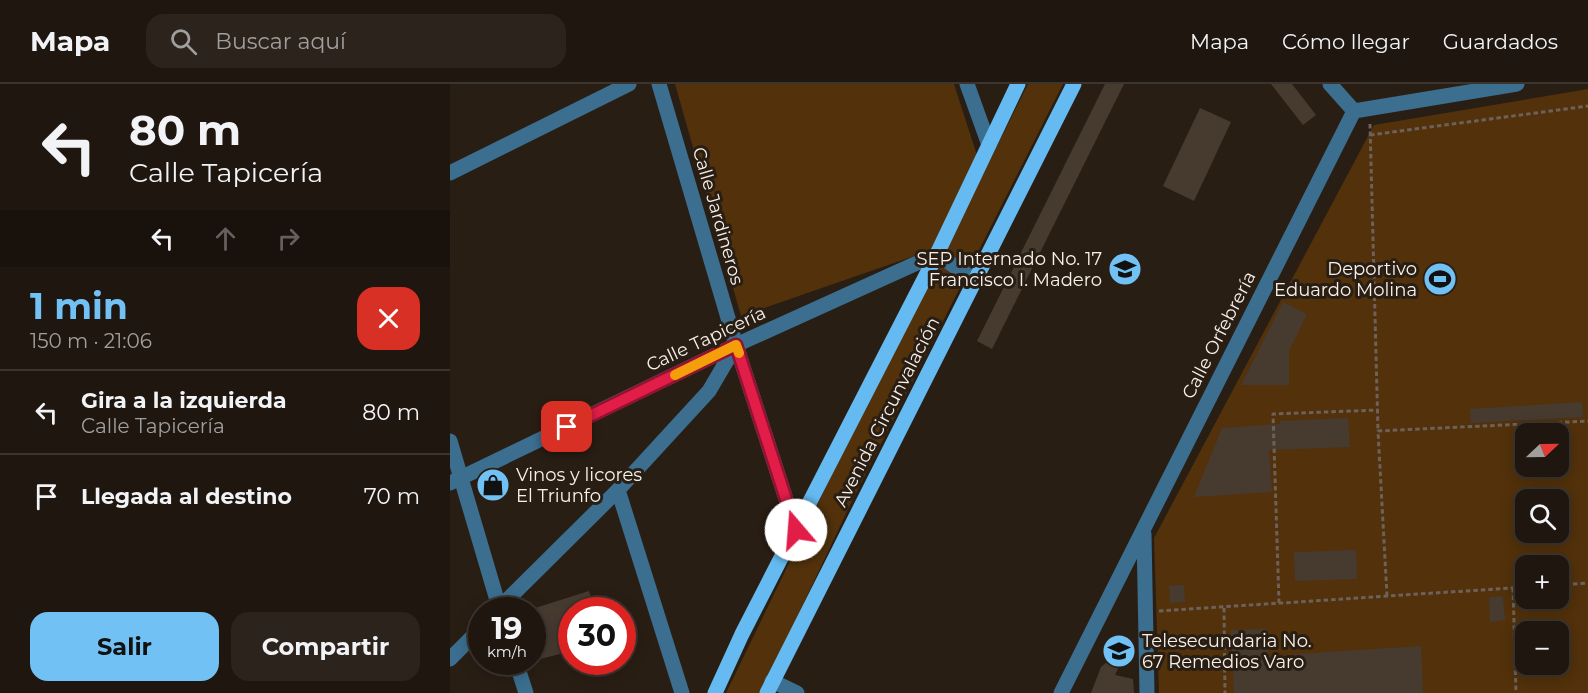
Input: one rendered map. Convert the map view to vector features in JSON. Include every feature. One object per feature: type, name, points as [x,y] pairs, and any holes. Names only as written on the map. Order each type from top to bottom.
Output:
[{"type":"main road","name":"Avenida Circunvalación","points":[[715,693],[937,254],[1018,84]]},
{"type":"main road","name":"Avenida Circunvalación","points":[[769,687],[1074,84]]},
{"type":"street","points":[[450,173],[629,84]]},
{"type":"street","name":"Calle Jardineros","points":[[659,84],[736,345],[796,530]]},
{"type":"street","points":[[967,84],[989,145]]},
{"type":"street","points":[[1330,84],[1354,111],[1517,84]]},
{"type":"street","name":"Calle Orfebrería","points":[[1060,693],[1354,111]]},
{"type":"street","points":[[937,254],[976,281]]},
{"type":"street","name":"Calle Tapicería","points":[[455,480],[736,345],[937,254]]},
{"type":"street","points":[[512,597],[618,490],[709,391],[736,345]]},
{"type":"street","points":[[450,441],[455,480],[495,597]]},
{"type":"street","points":[[618,490],[682,693]]},
{"type":"street","points":[[1144,529],[1143,612],[1147,693]]},
{"type":"street","points":[[450,659],[468,641]]},
{"type":"street","points":[[520,675],[526,693]]},
{"type":"street","points":[[769,687],[796,693]]},
{"type":"path","points":[[1370,135],[1588,106]]},
{"type":"path","points":[[1370,108],[1378,431],[1387,596]]},
{"type":"path","points":[[1279,603],[1273,414],[1378,410]]},
{"type":"path","points":[[1378,431],[1588,421]]},
{"type":"path","points":[[1569,584],[1588,583]]},
{"type":"path","points":[[1143,612],[1513,588],[1516,693]]},
{"type":"path","points":[[1224,607],[1226,693]]},
{"type":"shaded area","points":[[675,84],[954,84],[983,174],[1028,84],[1063,84],[852,501],[761,693],[726,693],[943,246],[741,316]]},
{"type":"shaded area","name":"Deportivo Eduardo Molina","points":[[1588,89],[1588,693],[1159,693],[1154,538],[1374,125]]},
{"type":"building","points":[[1105,84],[1124,84],[992,349],[977,341]]},
{"type":"building","points":[[1271,84],[1292,84],[1316,115],[1303,125]]},
{"type":"building","points":[[1200,108],[1231,122],[1194,201],[1163,186]]},
{"type":"building","points":[[1283,302],[1307,314],[1289,351],[1289,385],[1241,385]]},
{"type":"building","points":[[1582,402],[1583,417],[1471,423],[1470,409]]},
{"type":"building","points":[[1348,418],[1350,447],[1269,450],[1272,492],[1194,497],[1222,428],[1280,424],[1280,421]]},
{"type":"building","points":[[1356,550],[1357,579],[1295,581],[1294,552]]},
{"type":"building","points":[[1184,585],[1185,602],[1170,603],[1169,586]]},
{"type":"building","points":[[589,591],[591,597],[570,597]]},
{"type":"building","points":[[1503,596],[1505,620],[1490,622],[1489,597]]},
{"type":"building","points":[[558,601],[558,654],[546,658],[546,605]]},
{"type":"building","points":[[1267,629],[1268,656],[1421,646],[1423,693],[1234,693],[1231,630]]},
{"type":"building","points":[[1115,641],[1126,647],[1129,645],[1115,675],[1133,679],[1134,693],[1091,693],[1101,667],[1108,661]]},
{"type":"slow traffic","points":[[675,375],[736,345],[739,353]]},
{"type":"place","name":"SEP Internado No. 17 Francisco I. Madero","points":[[1125,269]]},
{"type":"place","name":"Deportivo Eduardo Molina","points":[[1440,279]]},
{"type":"place","name":"Vinos y licores El Triunfo","points":[[493,485]]},
{"type":"place","name":"Telesecundaria No. 67 Remedios Varo","points":[[1119,651]]},
{"type":"route","points":[[567,427],[736,345],[796,530]]}]
